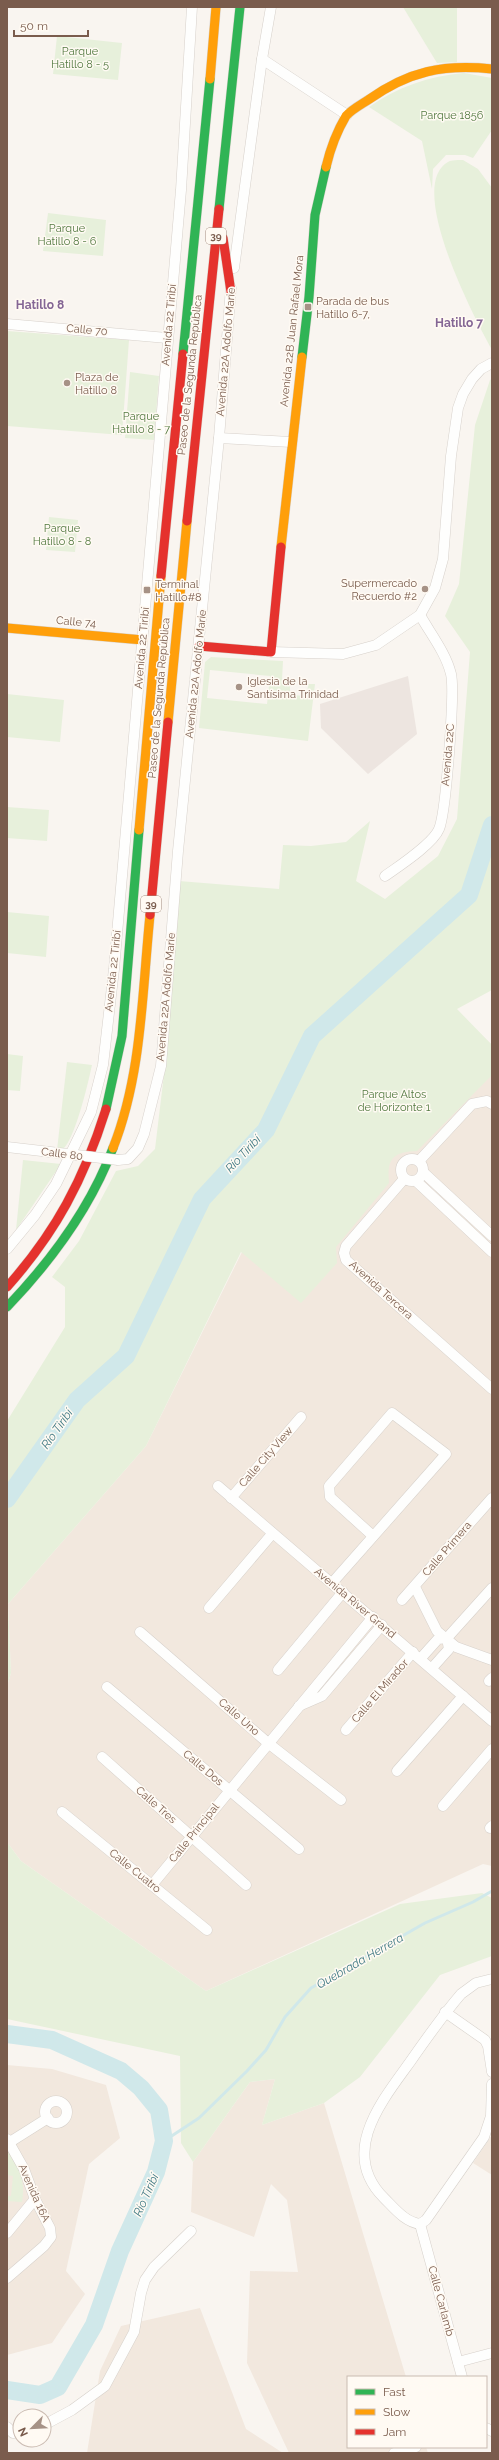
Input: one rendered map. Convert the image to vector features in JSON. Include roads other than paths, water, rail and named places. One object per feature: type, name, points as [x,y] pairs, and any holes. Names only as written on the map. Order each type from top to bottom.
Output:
[{"type":"main road","name":"Paseo de la Segunda República","points":[[7,1287],[39,1250],[84,1176],[102,1130],[115,1075],[124,1016],[156,627],[189,304],[216,7]]},
{"type":"main road","name":"Paseo de la Segunda República","points":[[7,1307],[53,1257],[99,1182],[118,1134],[132,1079],[142,1007],[240,7]]},
{"type":"main road","name":"Avenida 22B Juan Rafael Mora","points":[[272,652],[291,442],[309,297],[315,216],[329,153],[347,115],[389,85],[434,69],[462,66],[492,69]]},
{"type":"main road","points":[[219,211],[231,292]]},
{"type":"main road","points":[[143,640],[149,639],[156,627]]},
{"type":"main road","name":"Calle 74","points":[[7,628],[143,640]]},
{"type":"main road","points":[[199,646],[272,652]]},
{"type":"street","name":"Avenida 22 Tiribí","points":[[10,1246],[56,1184],[71,1155],[91,1112],[103,1064],[114,969],[143,640],[167,338],[181,190],[192,7]]},
{"type":"street","name":"Avenida 22A Adolfo Marie","points":[[118,1160],[128,1159],[138,1148],[144,1134],[161,1066],[178,851],[219,438],[231,292],[262,59],[271,7]]},
{"type":"street","points":[[262,59],[347,115]]},
{"type":"street","name":"Calle 70","points":[[7,324],[167,338]]},
{"type":"street","points":[[272,652],[343,654],[376,645],[420,615],[434,588],[443,559],[451,456],[458,408],[462,394],[481,369],[492,363]]},
{"type":"street","points":[[219,438],[291,442]]},
{"type":"street","name":"Avenida 22C","points":[[384,876],[421,849],[439,829],[444,797],[452,694],[451,675],[446,660],[420,615]]},
{"type":"street","points":[[419,1162],[472,1104],[487,1101],[492,1104]]},
{"type":"street","name":"Calle 80","points":[[7,1147],[118,1160]]},
{"type":"street","points":[[492,1236],[423,1172],[419,1162],[412,1159],[404,1161],[401,1168],[404,1179],[416,1181],[492,1252]]},
{"type":"street","points":[[416,1181],[423,1172]]},
{"type":"street","name":"Avenida Tercera","points":[[404,1179],[346,1246],[344,1253],[346,1260],[492,1389]]},
{"type":"street","points":[[332,1583],[446,1454],[392,1413],[329,1486],[330,1497],[373,1536]]},
{"type":"street","name":"Calle City View","points":[[231,1498],[301,1417]]},
{"type":"street","name":"Avenida River Grand","points":[[218,1486],[272,1534],[373,1617],[492,1721]]},
{"type":"street","name":"Calle Primera","points":[[402,1600],[492,1498]]},
{"type":"street","points":[[209,1608],[272,1534]]},
{"type":"street","points":[[414,1587],[437,1631],[456,1647],[468,1653],[492,1660]]},
{"type":"street","points":[[417,1655],[438,1640],[447,1638],[492,1588]]},
{"type":"street","points":[[278,1670],[343,1592]]},
{"type":"street","name":"Calle Principal","points":[[152,1886],[268,1742],[373,1617]]},
{"type":"street","name":"Calle Principal","points":[[297,1707],[322,1696],[382,1625]]},
{"type":"street","name":"Calle Uno","points":[[140,1632],[268,1742],[341,1800]]},
{"type":"street","points":[[432,1668],[448,1651],[447,1638]]},
{"type":"street","name":"Calle El Mirador","points":[[346,1730],[417,1655]]},
{"type":"street","name":"Calle Dos","points":[[107,1687],[299,1849]]},
{"type":"street","points":[[397,1771],[463,1696]]},
{"type":"street","points":[[443,1806],[492,1749]]},
{"type":"street","name":"Calle Tres","points":[[102,1757],[246,1885]]},
{"type":"street","name":"Calle Cuatro","points":[[62,1812],[207,1930]]},
{"type":"street","points":[[492,1979],[476,1983],[461,1994],[445,2012],[385,2096],[370,2123],[365,2145],[366,2171],[376,2190],[402,2216],[412,2223],[420,2224],[426,2220],[484,2137],[491,2116],[492,2084]]},
{"type":"street","points":[[445,2012],[485,2040],[488,2046],[492,2072]]},
{"type":"street","points":[[9,2140],[48,2118]]},
{"type":"street","name":"Avenida 16A","points":[[7,2278],[44,2246],[50,2237],[50,2228],[35,2199],[24,2168],[9,2140]]},
{"type":"street","points":[[7,2233],[35,2199]]},
{"type":"street","name":"Calle Carlamb","points":[[420,2224],[462,2376]]},
{"type":"street","points":[[52,2421],[72,2410],[105,2386],[134,2332],[141,2293],[145,2280],[154,2267],[191,2231]]},
{"type":"street","points":[[458,2362],[492,2353]]},
{"type":"street","points":[[394,2453],[412,2448]]},
{"type":"waterway","name":"Río Tiribí","points":[[7,1499],[77,1400],[126,1356],[202,1199],[266,1130],[312,1036],[469,895],[492,825]]},
{"type":"waterway","name":"Quebrada Herrera","points":[[164,2141],[199,2118],[247,2071],[266,2050],[285,2017],[311,1988],[425,1923],[473,1902],[492,1891]]},
{"type":"waterway","name":"Río Tiribí","points":[[7,2034],[52,2040],[121,2071],[141,2088],[159,2110],[164,2141],[156,2172],[120,2251],[94,2325],[58,2387],[40,2395],[7,2390]]},
{"type":"place","name":"Parada de bus Hatillo 6-7,","points":[[308,307]]},
{"type":"place","name":"Plaza de Hatillo 8","points":[[67,383]]},
{"type":"place","name":"Supermercado Recuerdo #2","points":[[425,589]]},
{"type":"place","name":"Terminal Hatillo#8","points":[[147,590]]},
{"type":"place","name":"Iglesia de la Santísima Trinidad","points":[[239,687]]},
{"type":"district","name":"Hatillo 8","points":[[40,305]]},
{"type":"district","name":"Hatillo 7","points":[[459,323]]},
{"type":"park label","name":"Parque Hatillo 8 - 5","points":[[80,57]]},
{"type":"park label","name":"Parque 1856","points":[[452,115]]},
{"type":"park label","name":"Parque Hatillo 8 - 6","points":[[67,234]]},
{"type":"park label","name":"Parque Hatillo 8 - 7","points":[[141,422]]},
{"type":"park label","name":"Parque Hatillo 8 - 8","points":[[62,534]]},
{"type":"park label","name":"Parque Altos de Horizonte 1","points":[[394,1100]]}]
